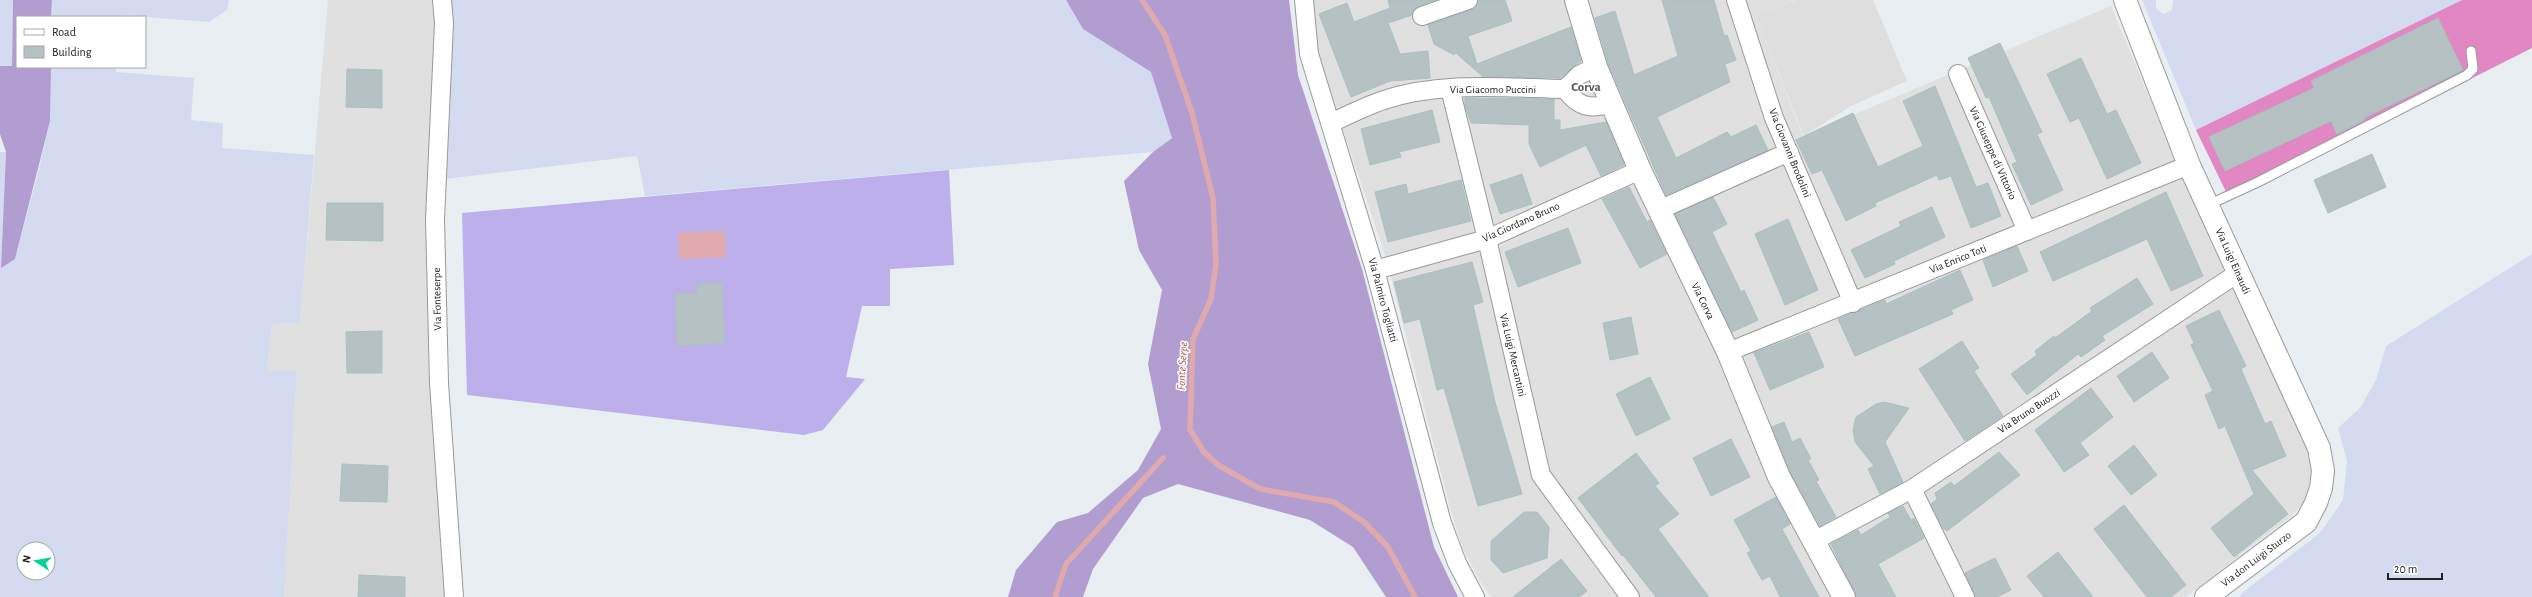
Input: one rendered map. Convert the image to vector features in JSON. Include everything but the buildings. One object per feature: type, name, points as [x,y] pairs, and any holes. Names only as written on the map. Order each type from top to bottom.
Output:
[{"type":"street","name":"Via Fonteserpe","points":[[442,0],[444,23],[435,219],[439,383],[454,597]]},
{"type":"street","name":"Via Palmiro Togliatti","points":[[1304,0],[1309,54],[1375,270],[1442,523],[1457,563],[1475,597]]},
{"type":"street","points":[[1422,16],[1468,0]]},
{"type":"street","name":"Via Corva","points":[[1576,0],[1596,67],[1640,170],[1728,352],[1779,477],[1844,597]]},
{"type":"street","name":"Via Giovanni Brodolini","points":[[1736,0],[1774,118],[1853,303]]},
{"type":"street","name":"Via Luigi Einaudi","points":[[2125,0],[2189,165],[2319,448],[2323,471],[2321,488],[2316,503],[2306,522]]},
{"type":"street","points":[[1596,67],[1579,75],[1565,89],[1578,103],[1586,107],[1611,103]]},
{"type":"street","name":"Via Giuseppe di Vittorio","points":[[1958,74],[2027,231]]},
{"type":"street","name":"Via Giacomo Puccini","points":[[1331,123],[1384,99],[1450,88],[1479,87],[1565,89]]},
{"type":"street","name":"Via Luigi Mercantini","points":[[1450,88],[1487,238],[1540,474],[1630,597]]},
{"type":"street","points":[[1659,210],[1789,152]]},
{"type":"street","name":"Via Enrico Toti","points":[[1728,352],[1853,303],[2189,165]]},
{"type":"street","name":"Via Giordano Bruno","points":[[1375,270],[1487,238],[1640,170]]},
{"type":"street","name":"Via Bruno Buozzi","points":[[1814,541],[1912,489],[2238,273]]},
{"type":"street","points":[[1912,489],[1965,597]]},
{"type":"street","name":"Via don Luigi Sturzo","points":[[2206,597],[2306,522]]},
{"type":"lane","points":[[2208,205],[2258,182],[2467,75],[2473,69],[2471,50]]},
{"type":"shaded area","points":[[0,0],[13,0],[12,67],[0,66]]},
{"type":"shaded area","points":[[13,0],[52,0],[51,16],[16,16],[16,68],[51,68],[50,121],[15,259],[1,268],[6,152],[0,134],[0,66],[12,66]]},
{"type":"shaded area","points":[[52,0],[229,0],[227,10],[209,22],[120,15],[51,16]]},
{"type":"shaded area","points":[[328,0],[442,0],[435,219],[454,597],[284,597],[297,371],[267,371],[272,324],[300,323]]},
{"type":"shaded area","points":[[442,0],[1066,0],[1083,29],[1151,72],[1172,138],[1153,152],[645,196],[637,156],[436,180]]},
{"type":"shaded area","points":[[1066,0],[1289,0],[1298,75],[1362,269],[1434,547],[1458,597],[1386,597],[1353,547],[1310,520],[1178,484],[1143,498],[1093,569],[1083,597],[1008,597],[1016,570],[1057,522],[1088,513],[1138,470],[1161,429],[1148,364],[1162,290],[1139,250],[1124,181],[1153,152],[1172,138],[1151,72],[1083,29]]},
{"type":"shaded area","points":[[1310,0],[1795,0],[1756,16],[1803,136],[2111,6],[2177,164],[2308,447],[2311,470],[2309,487],[2304,502],[2292,516],[2186,597],[1491,597],[1481,583],[1462,546],[1450,508],[1386,258],[1318,55]]},
{"type":"shaded area","points":[[1796,0],[1873,0],[1907,81],[1851,106],[1804,136],[1756,16]]},
{"type":"shaded area","points":[[2142,0],[2156,0],[2156,8],[2163,14],[2172,10],[2173,0],[2462,0],[2196,130]]},
{"type":"shaded area","points":[[2462,0],[2532,0],[2532,48],[2230,200],[2196,130]]},
{"type":"shaded area","points":[[51,68],[116,68],[116,72],[194,78],[191,120],[223,123],[222,148],[314,155],[300,323],[272,324],[267,371],[297,370],[284,597],[0,597],[0,152],[6,152],[1,267],[15,259],[50,121]]},
{"type":"shaded area","points":[[949,170],[954,265],[890,269],[890,306],[862,306],[846,377],[865,379],[823,430],[804,435],[467,395],[462,213]],"holes":[[[722,283],[725,343],[677,345],[675,294],[697,293],[697,284]]]},
{"type":"shaded area","points":[[725,231],[726,257],[679,259],[678,233]]},
{"type":"shaded area","points":[[2532,254],[2532,597],[2240,597],[2243,592],[2320,533],[2343,500],[2347,461],[2338,428],[2360,408],[2376,380],[2386,346]]},
{"type":"waterway","name":"Fonte Serpe","points":[[1142,0],[1165,35],[1192,113],[1213,198],[1216,264],[1211,299],[1193,339],[1190,429],[1203,451],[1218,465],[1260,489],[1334,502],[1364,522],[1388,547],[1415,597]]},
{"type":"waterway","name":"Fonte Serpe","points":[[1055,597],[1066,564],[1163,458]]},
{"type":"district","name":"Corva","points":[[1586,87]]}]
